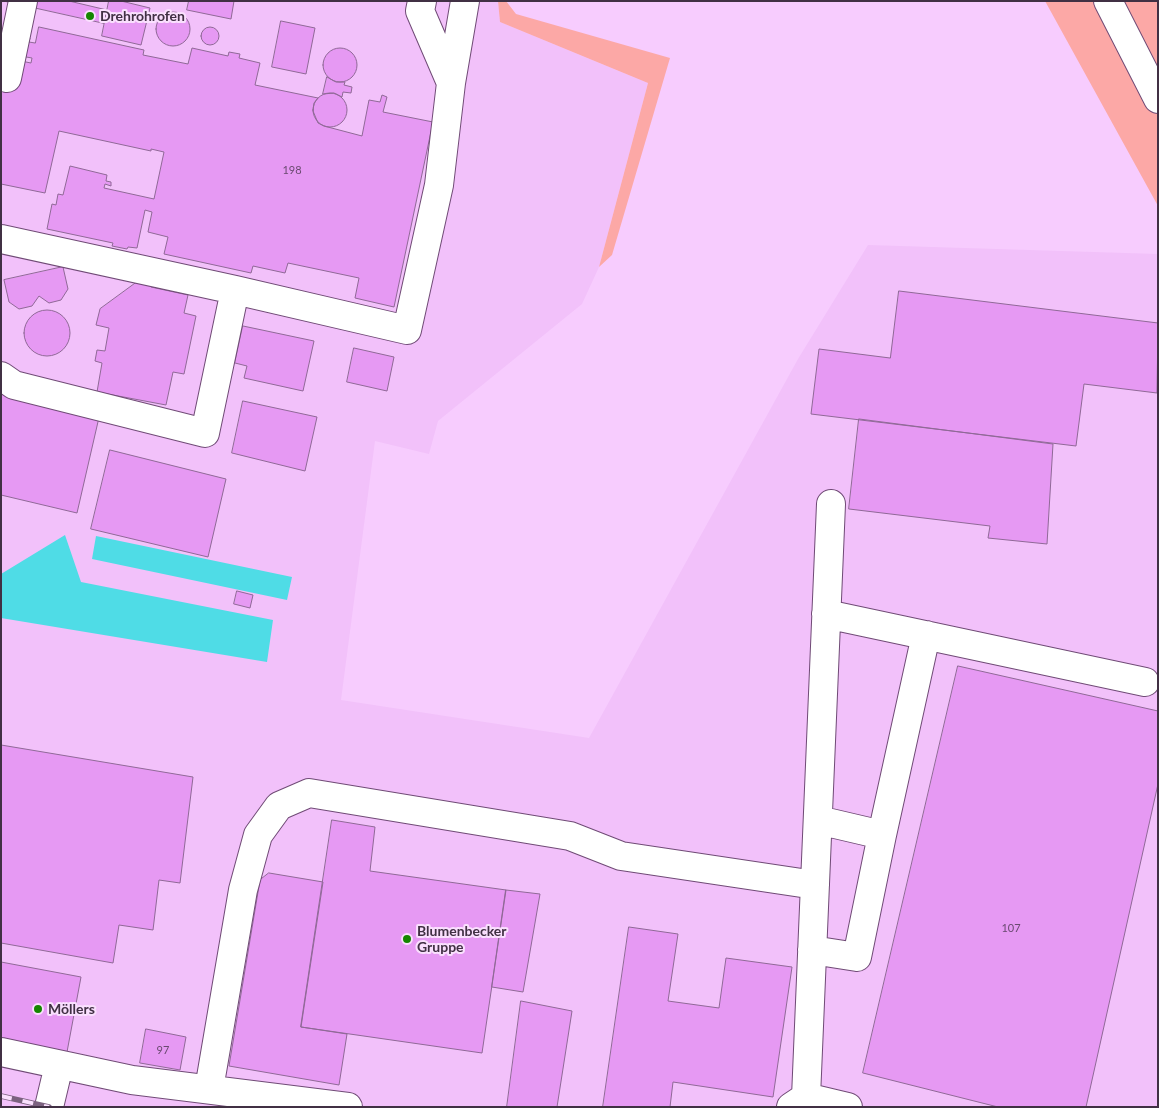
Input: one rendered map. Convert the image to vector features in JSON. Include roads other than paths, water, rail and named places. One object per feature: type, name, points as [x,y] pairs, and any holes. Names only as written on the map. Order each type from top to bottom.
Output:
[{"type":"main road","points":[[7,78],[23,1]]},
{"type":"main road","points":[[422,1],[420,11],[451,83]]},
{"type":"main road","points":[[1,239],[407,330],[439,185],[451,83],[465,1]]},
{"type":"main road","points":[[1108,1],[1158,99]]},
{"type":"main road","points":[[1,376],[14,385],[205,433],[234,290]]},
{"type":"main road","points":[[831,504],[812,950],[799,1102],[848,1107]]},
{"type":"main road","points":[[826,614],[1145,682]]},
{"type":"main road","points":[[812,950],[857,957],[926,635]]},
{"type":"main road","points":[[209,1089],[242,890],[258,835],[279,806],[309,792],[570,836],[621,856],[815,885]]},
{"type":"main road","points":[[818,820],[882,835]]},
{"type":"main road","points":[[1,1052],[132,1080],[348,1107]]},
{"type":"main road","points":[[49,1107],[60,1064]]},
{"type":"railway","points":[[1,1096],[49,1107]]},
{"type":"place","name":"Drehrohrofen","points":[[90,16]]},
{"type":"place","name":"Blumenbecker Gruppe","points":[[407,939]]},
{"type":"place","name":"Möllers","points":[[38,1009]]}]
